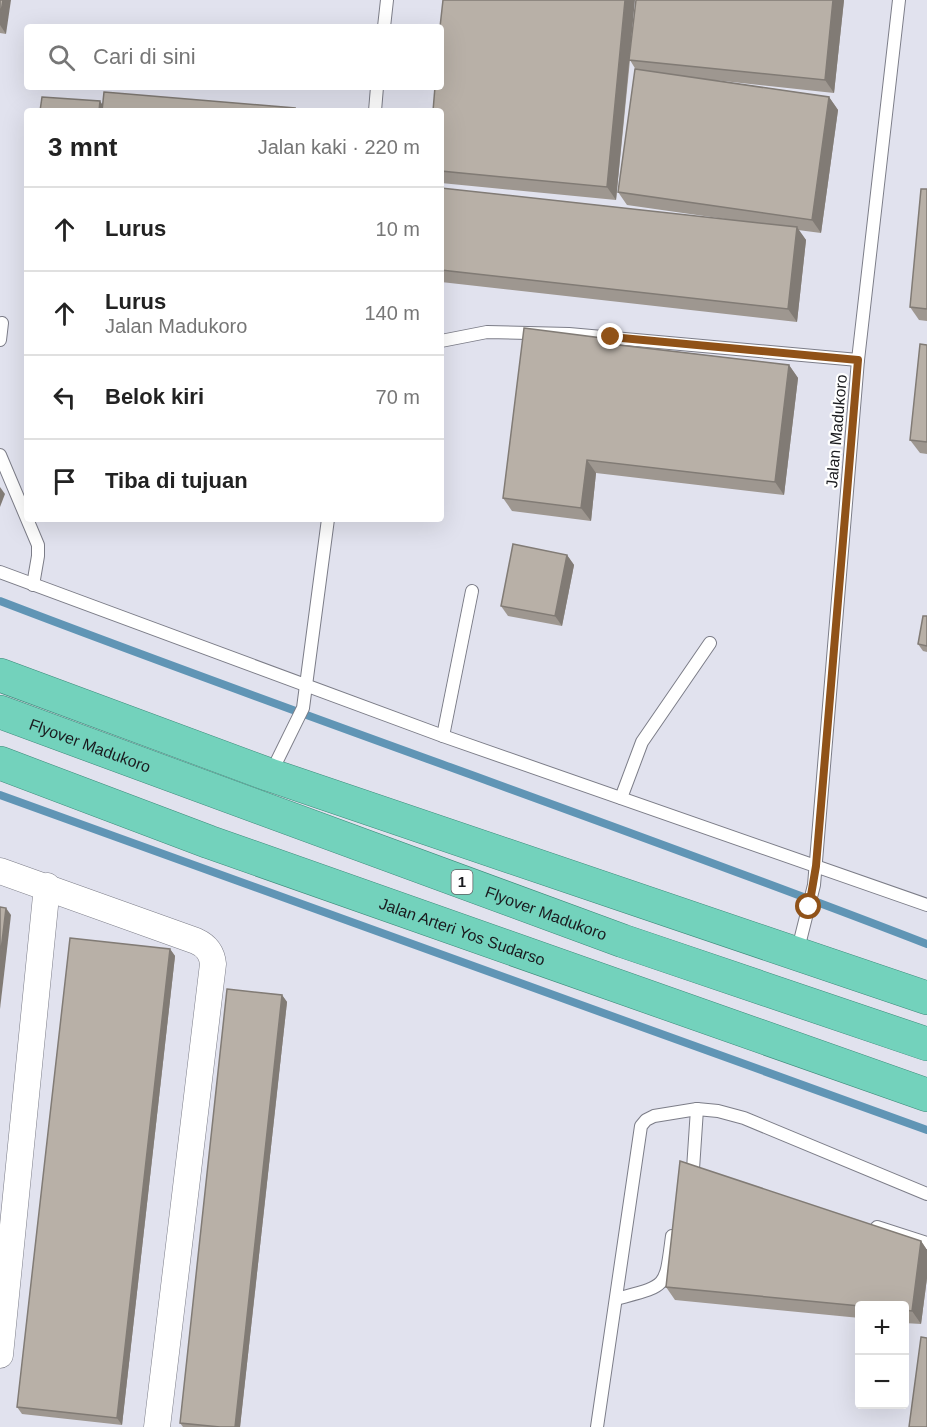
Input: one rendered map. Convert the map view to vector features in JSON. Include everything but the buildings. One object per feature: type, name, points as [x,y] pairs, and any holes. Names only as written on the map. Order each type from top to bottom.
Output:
[{"type":"highway","points":[[0,675],[801,942],[927,998]]},
{"type":"highway","name":"Flyover Madukoro","points":[[0,712],[623,941],[927,1044]]},
{"type":"highway","name":"Flyover Madukoro","points":[[0,727],[619,953],[927,1060]]},
{"type":"highway","name":"Jalan Arteri Yos Sudarso","points":[[0,763],[209,842],[927,1095]]},
{"type":"street","points":[[0,871],[196,941],[202,944],[212,956],[213,964],[157,1427]]},
{"type":"street","points":[[0,1355],[46,886]]},
{"type":"lane","points":[[384,24],[387,0]]},
{"type":"lane","name":"Jalan Madukoro","points":[[801,942],[816,866],[858,360],[899,0]]},
{"type":"lane","points":[[375,108],[377,90]]},
{"type":"lane","points":[[0,340],[2,323]]},
{"type":"lane","points":[[444,340],[487,332],[568,334],[858,360]]},
{"type":"lane","points":[[0,455],[24,512]]},
{"type":"lane","points":[[28,522],[38,545],[33,585]]},
{"type":"lane","points":[[273,766],[303,708],[328,522]]},
{"type":"lane","points":[[0,572],[443,736],[927,904]]},
{"type":"lane","points":[[443,736],[472,591]]},
{"type":"lane","points":[[621,798],[642,742],[710,643]]},
{"type":"lane","points":[[681,1175],[685,1170],[698,1171],[697,1109]]},
{"type":"lane","points":[[597,1427],[641,1126],[648,1118],[697,1109],[718,1111],[744,1118],[927,1194]]},
{"type":"lane","points":[[616,1299],[653,1289],[663,1282],[674,1220]]},
{"type":"lane","points":[[860,1222],[927,1243]]},
{"type":"waterway","points":[[0,601],[927,944]]},
{"type":"waterway","points":[[0,795],[927,1130]]},
{"type":"route","points":[[611,337],[858,360],[816,866],[809,907]]}]
